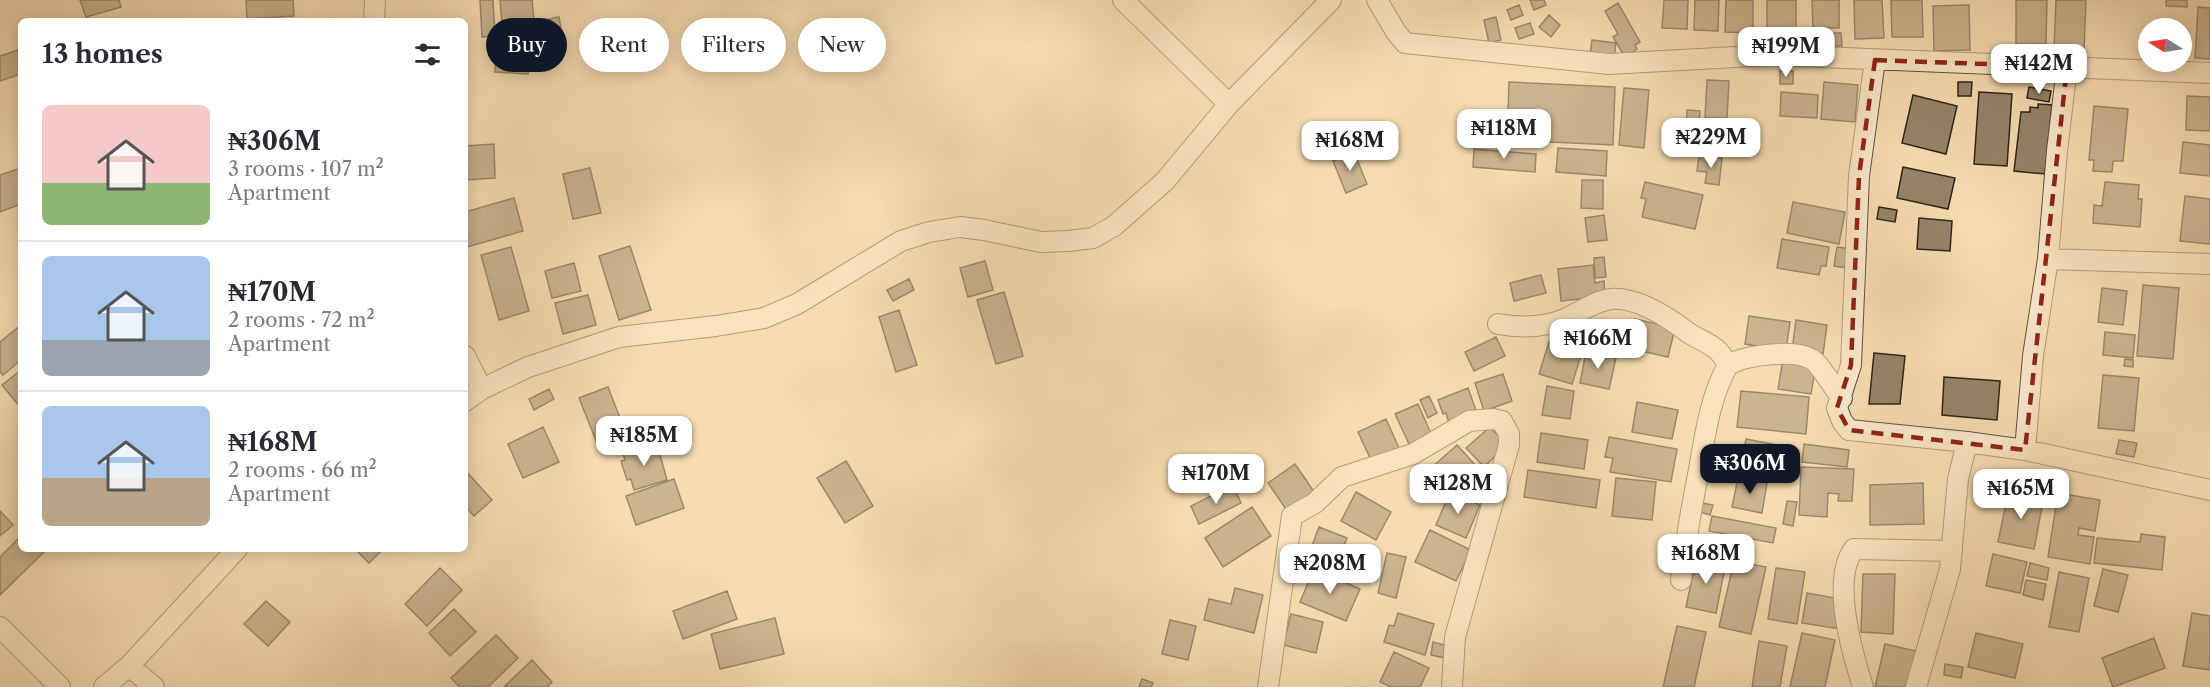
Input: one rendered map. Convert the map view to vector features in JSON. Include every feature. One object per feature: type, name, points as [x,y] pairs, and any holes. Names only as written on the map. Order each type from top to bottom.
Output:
[{"type":"street","points":[[374,18],[375,0]]},
{"type":"street","points":[[1123,0],[1229,104]]},
{"type":"street","points":[[468,399],[482,389],[553,357],[619,337],[764,318],[797,304],[901,242],[929,232],[960,227],[1041,242],[1093,238],[1114,226],[1165,180],[1229,104],[1331,0]]},
{"type":"street","points":[[1377,0],[1396,32],[1405,42],[1609,64],[1771,55],[2210,73]]},
{"type":"street","points":[[1875,60],[1859,176],[1851,365],[1837,408],[1842,421],[1849,430],[2025,450],[2210,490]]},
{"type":"street","points":[[2025,450],[2033,356],[2048,259],[2067,67]]},
{"type":"street","points":[[2048,259],[2210,264]]},
{"type":"street","points":[[1498,324],[1518,328],[1542,326],[1609,299],[1623,299],[1672,321],[1718,350],[1728,364]]},
{"type":"street","points":[[1681,580],[1710,409],[1720,379],[1728,364],[1744,357],[1767,354],[1807,357],[1816,362],[1842,398]]},
{"type":"street","points":[[468,362],[482,389]]},
{"type":"street","points":[[1269,687],[1292,516],[1315,503],[1342,477],[1413,454],[1469,421],[1493,419],[1502,421],[1509,434],[1509,446],[1455,637],[1452,687]]},
{"type":"street","points":[[1916,687],[1950,569],[1958,479],[1966,442]]},
{"type":"street","points":[[1863,687],[1846,623],[1846,568],[1849,555],[1854,549],[1952,551]]},
{"type":"street","points":[[104,687],[129,666],[234,552]]},
{"type":"street","points":[[0,627],[60,687]]},
{"type":"street","points":[[129,666],[154,687]]},
{"type":"highlighted area","points":[[1875,60],[2067,67],[2025,450],[1849,430],[1837,408],[1851,365],[1859,176]]},
{"type":"building","points":[[80,0],[119,0],[121,7],[86,17]]},
{"type":"building","points":[[246,0],[293,0],[294,16],[247,18]]},
{"type":"building","points":[[480,0],[493,0],[494,18],[486,18],[486,37],[482,37]]},
{"type":"building","points":[[500,0],[532,0],[534,18],[502,18]]},
{"type":"building","points":[[1530,0],[1544,0],[1546,5],[1534,10]]},
{"type":"building","points":[[1664,0],[1688,0],[1687,29],[1662,28]]},
{"type":"building","points":[[1695,0],[1719,0],[1718,31],[1694,30]]},
{"type":"building","points":[[1726,0],[1753,0],[1753,33],[1725,32]]},
{"type":"building","points":[[1767,0],[1796,0],[1796,28],[1767,28]]},
{"type":"building","points":[[1812,0],[1839,0],[1839,28],[1813,28]]},
{"type":"building","points":[[1854,0],[1882,0],[1884,38],[1855,39]]},
{"type":"building","points":[[1891,0],[1922,0],[1923,37],[1892,37]]},
{"type":"building","points":[[2016,0],[2047,0],[2046,44],[2016,44]]},
{"type":"building","points":[[2056,0],[2086,0],[2084,51],[2054,49]]},
{"type":"building","points":[[2166,0],[2187,0],[2187,7],[2166,6]]},
{"type":"building","points":[[1618,3],[1640,42],[1635,45],[1637,49],[1625,57],[1613,37],[1618,34],[1605,11]]},
{"type":"building","points":[[1519,5],[1523,15],[1511,20],[1507,10]]},
{"type":"building","points":[[1969,5],[1970,50],[1934,51],[1933,6]]},
{"type":"building","points":[[2198,7],[2210,8],[2210,59],[2195,58]]},
{"type":"building","points":[[1549,15],[1560,25],[1551,37],[1539,27]]},
{"type":"building","points":[[1496,17],[1501,40],[1489,43],[1484,20]]},
{"type":"building","points":[[1530,23],[1534,34],[1519,39],[1515,28]]},
{"type":"building","points":[[1809,33],[1841,33],[1842,46],[1809,46]]},
{"type":"building","points":[[1592,40],[1616,43],[1614,58],[1590,54]]},
{"type":"building","points":[[18,50],[18,75],[0,81],[0,56]]},
{"type":"building","points":[[1780,71],[1793,71],[1793,84],[1780,84]]},
{"type":"building","points":[[495,72],[528,72],[528,74]]},
{"type":"building","points":[[1707,80],[1729,81],[1727,118],[1705,118]]},
{"type":"building","points":[[1509,82],[1615,87],[1613,145],[1507,140]]},
{"type":"building","points":[[1824,82],[1858,85],[1855,122],[1821,119]]},
{"type":"building","points":[[1958,82],[1972,82],[1971,96],[1958,96]]},
{"type":"building","points":[[2029,87],[2051,91],[2049,102],[2027,98]]},
{"type":"building","points":[[1624,88],[1649,90],[1644,148],[1619,145]]},
{"type":"building","points":[[1781,92],[1818,95],[1817,118],[1780,116]]},
{"type":"building","points":[[1979,92],[2012,94],[2007,166],[1974,164]]},
{"type":"building","points":[[1913,95],[1957,106],[1946,154],[1902,143]]},
{"type":"building","points":[[2187,96],[2210,97],[2210,131],[2186,130]]},
{"type":"building","points":[[2038,104],[2052,105],[2045,174],[2014,171],[2021,112],[2030,112],[2030,107],[2038,108]]},
{"type":"building","points":[[2094,106],[2128,109],[2123,161],[2113,161],[2112,172],[2093,171],[2094,160],[2089,160]]},
{"type":"building","points":[[1687,110],[1700,111],[1699,124],[1724,125],[1723,150],[1686,149]]},
{"type":"building","points":[[2183,142],[2210,145],[2210,176],[2180,173]]},
{"type":"building","points":[[494,144],[495,178],[468,180],[468,146]]},
{"type":"building","points":[[1558,148],[1607,151],[1606,176],[1556,172]]},
{"type":"building","points":[[1474,149],[1536,154],[1535,172],[1473,167]]},
{"type":"building","points":[[1354,152],[1367,184],[1346,193],[1333,161]]},
{"type":"building","points":[[1699,156],[1722,158],[1719,185],[1705,183],[1707,172],[1697,171]]},
{"type":"building","points":[[1903,167],[1955,178],[1948,209],[1897,198]]},
{"type":"building","points":[[590,168],[601,213],[573,219],[563,174]]},
{"type":"building","points":[[18,169],[18,205],[0,212],[0,175]]},
{"type":"building","points":[[1582,180],[1603,180],[1603,209],[1581,208]]},
{"type":"building","points":[[1645,182],[1703,195],[1695,229],[1642,217],[1646,199],[1641,198]]},
{"type":"building","points":[[2105,182],[2139,185],[2138,199],[2142,199],[2140,227],[2093,223],[2094,205],[2102,206]]},
{"type":"building","points":[[2185,196],[2210,199],[2210,244],[2180,241]]},
{"type":"building","points":[[514,198],[523,231],[468,247],[468,211]]},
{"type":"building","points":[[1793,202],[1845,212],[1839,244],[1787,233]]},
{"type":"building","points":[[1879,207],[1897,210],[1895,222],[1877,219]]},
{"type":"building","points":[[1604,215],[1607,240],[1588,242],[1585,218]]},
{"type":"building","points":[[1919,218],[1952,221],[1950,251],[1917,249]]},
{"type":"building","points":[[1782,239],[1829,247],[1826,266],[1821,266],[1819,275],[1777,268]]},
{"type":"building","points":[[630,246],[651,310],[619,320],[599,256]]},
{"type":"building","points":[[511,247],[529,311],[499,320],[481,255]]},
{"type":"building","points":[[1837,247],[1850,249],[1847,268],[1834,266]]},
{"type":"building","points":[[1604,257],[1606,277],[1595,278],[1594,258]]},
{"type":"building","points":[[985,261],[993,290],[968,297],[960,268]]},
{"type":"building","points":[[574,263],[581,291],[552,298],[545,271]]},
{"type":"building","points":[[1593,265],[1595,283],[1604,281],[1605,296],[1561,301],[1558,269]]},
{"type":"building","points":[[1541,275],[1546,293],[1514,301],[1510,283]]},
{"type":"building","points":[[909,279],[914,290],[893,301],[887,290]]},
{"type":"building","points":[[2143,285],[2179,288],[2173,359],[2137,356]]},
{"type":"building","points":[[2102,288],[2127,291],[2123,325],[2098,322]]},
{"type":"building","points":[[1004,292],[1023,356],[996,364],[977,300]]},
{"type":"building","points":[[588,295],[596,325],[563,334],[555,303]]},
{"type":"building","points":[[899,310],[917,365],[896,372],[879,317]]},
{"type":"building","points":[[1749,316],[1790,322],[1786,350],[1745,344]]},
{"type":"building","points":[[1635,319],[1675,328],[1668,357],[1628,348]]},
{"type":"building","points":[[1796,320],[1827,325],[1823,354],[1792,350]]},
{"type":"building","points":[[1589,324],[1604,327],[1600,346],[1585,343]]},
{"type":"building","points":[[1608,326],[1624,328],[1622,350],[1606,348]]},
{"type":"building","points":[[18,327],[18,362],[3,375],[0,372],[0,342]]},
{"type":"building","points":[[2105,332],[2135,335],[2133,358],[2103,355]]},
{"type":"building","points":[[1496,337],[1505,356],[1474,371],[1465,352]]},
{"type":"building","points":[[1549,342],[1582,352],[1572,384],[1539,374]]},
{"type":"building","points":[[1586,352],[1616,358],[1609,389],[1580,383]]},
{"type":"building","points":[[1874,353],[1905,356],[1900,404],[1869,404]]},
{"type":"building","points":[[1783,359],[1816,364],[1811,394],[1778,389]]},
{"type":"building","points":[[2125,359],[2133,360],[2133,367],[2124,366]]},
{"type":"building","points":[[18,372],[18,404],[2,385]]},
{"type":"building","points":[[1503,374],[1512,401],[1484,411],[1475,383]]},
{"type":"building","points":[[2103,375],[2139,378],[2134,431],[2098,428]]},
{"type":"building","points":[[1944,377],[2000,381],[1997,420],[1942,415]]},
{"type":"building","points":[[1547,386],[1574,391],[1570,419],[1542,415]]},
{"type":"building","points":[[608,387],[625,431],[597,443],[579,398]]},
{"type":"building","points":[[1468,388],[1477,413],[1449,423],[1438,400]]},
{"type":"building","points":[[549,389],[554,399],[534,410],[529,399]]},
{"type":"building","points":[[1741,391],[1809,397],[1806,434],[1737,427]]},
{"type":"building","points":[[1429,396],[1437,413],[1428,418],[1420,400]]},
{"type":"building","points":[[1637,402],[1678,410],[1672,439],[1632,432]]},
{"type":"building","points":[[1418,404],[1432,436],[1410,446],[1395,414]]},
{"type":"building","points":[[1386,419],[1399,448],[1371,460],[1358,432]]},
{"type":"building","points":[[543,427],[559,462],[523,478],[508,444]]},
{"type":"building","points":[[1490,427],[1507,445],[1484,467],[1466,448]]},
{"type":"building","points":[[1541,433],[1588,440],[1584,469],[1537,462]]},
{"type":"building","points":[[1609,437],[1677,449],[1671,482],[1610,472],[1613,458],[1605,457]]},
{"type":"building","points":[[1746,439],[1788,447],[1783,475],[1740,467]]},
{"type":"building","points":[[2119,440],[2137,443],[2134,457],[2116,454]]},
{"type":"building","points":[[657,444],[667,480],[634,490],[631,479],[627,480],[621,461],[625,460],[623,453]]},
{"type":"building","points":[[1804,444],[1849,450],[1847,467],[1802,462]]},
{"type":"building","points":[[1457,445],[1478,468],[1451,491],[1431,468]]},
{"type":"building","points":[[846,461],[873,506],[845,523],[817,478]]},
{"type":"building","points":[[1295,464],[1315,493],[1288,512],[1268,483]]},
{"type":"building","points":[[1801,467],[1854,469],[1852,501],[1838,501],[1839,494],[1828,493],[1827,517],[1799,515]]},
{"type":"building","points":[[1528,470],[1600,480],[1596,508],[1524,497]]},
{"type":"building","points":[[468,473],[492,500],[474,516],[468,509]]},
{"type":"building","points":[[1478,475],[1494,487],[1482,504],[1466,491]]},
{"type":"building","points":[[1616,478],[1656,482],[1652,520],[1612,516]]},
{"type":"building","points":[[1738,478],[1767,483],[1762,513],[1732,507]]},
{"type":"building","points":[[674,479],[684,508],[636,525],[626,496]]},
{"type":"building","points":[[1923,483],[1924,524],[1870,525],[1870,485]]},
{"type":"building","points":[[1233,485],[1241,503],[1199,524],[1191,506]]},
{"type":"building","points":[[2009,490],[2044,497],[2034,549],[1998,542]]},
{"type":"building","points":[[1356,492],[1391,512],[1376,540],[1341,521]]},
{"type":"building","points":[[1450,492],[1480,505],[1466,538],[1436,525]]},
{"type":"building","points":[[2058,493],[2100,500],[2095,531],[2079,528],[2078,535],[2094,537],[2090,564],[2048,557]]},
{"type":"building","points":[[1787,501],[1797,502],[1793,526],[1783,524]]},
{"type":"building","points":[[1702,503],[1713,505],[1710,515],[1700,512]]},
{"type":"building","points":[[1252,507],[1271,536],[1223,567],[1205,538]]},
{"type":"building","points":[[0,511],[13,525],[0,536]]},
{"type":"building","points":[[1712,516],[1776,528],[1773,543],[1709,531]]},
{"type":"building","points":[[1319,527],[1347,538],[1335,570],[1307,559]]},
{"type":"building","points":[[1430,530],[1471,550],[1456,581],[1415,562]]},
{"type":"building","points":[[2141,534],[2165,537],[2162,570],[2094,563],[2097,538],[2140,542]]},
{"type":"building","points":[[18,539],[18,552],[44,552],[0,595],[0,557]]},
{"type":"building","points":[[358,552],[380,552],[369,563]]},
{"type":"building","points":[[1387,553],[1406,557],[1396,598],[1378,593]]},
{"type":"building","points":[[1993,554],[2027,562],[2020,593],[1986,586]]},
{"type":"building","points":[[1697,556],[1726,562],[1716,613],[1686,607]]},
{"type":"building","points":[[1734,561],[1766,567],[1751,634],[1719,627]]},
{"type":"building","points":[[2030,563],[2049,568],[2047,580],[2027,576]]},
{"type":"building","points":[[440,568],[462,590],[427,626],[405,604]]},
{"type":"building","points":[[1776,568],[1805,572],[1797,624],[1768,619]]},
{"type":"building","points":[[1314,569],[1360,589],[1346,621],[1300,602]]},
{"type":"building","points":[[2103,569],[2128,575],[2118,612],[2094,606]]},
{"type":"building","points":[[2059,572],[2089,578],[2079,632],[2049,627]]},
{"type":"building","points":[[1863,574],[1895,574],[1893,634],[1861,632]]},
{"type":"building","points":[[2026,580],[2046,584],[2043,600],[2023,595]]},
{"type":"building","points":[[1235,588],[1263,595],[1254,633],[1204,620],[1209,599],[1231,604]]},
{"type":"building","points":[[727,591],[737,619],[683,639],[673,611]]},
{"type":"building","points":[[1807,593],[1845,600],[1840,629],[1802,623]]},
{"type":"building","points":[[266,601],[290,622],[268,646],[244,624]]},
{"type":"building","points":[[454,609],[476,632],[450,656],[429,633]]},
{"type":"building","points":[[1398,613],[1434,624],[1425,655],[1384,642],[1389,625],[1394,626]]},
{"type":"building","points":[[2192,613],[2210,616],[2210,670],[2183,666]]},
{"type":"building","points":[[1291,614],[1323,622],[1316,653],[1283,645]]},
{"type":"building","points":[[775,618],[784,654],[720,669],[711,634]]},
{"type":"building","points":[[1170,620],[1196,626],[1188,660],[1162,654]]},
{"type":"building","points":[[1677,626],[1706,632],[1694,687],[1663,687]]},
{"type":"building","points":[[1802,633],[1835,640],[1825,687],[1790,687]]},
{"type":"building","points":[[1976,633],[2023,644],[2015,678],[1968,667]]},
{"type":"building","points":[[496,635],[518,658],[488,687],[460,687],[451,678]]},
{"type":"building","points":[[2154,638],[2165,668],[2113,687],[2102,658]]},
{"type":"building","points":[[1759,641],[1787,646],[1780,687],[1752,687]]},
{"type":"building","points":[[1433,642],[1448,646],[1445,658],[1431,655]]},
{"type":"building","points":[[1885,644],[1920,652],[1912,687],[1875,687]]},
{"type":"building","points":[[1394,652],[1429,668],[1420,687],[1391,687],[1380,682]]},
{"type":"building","points":[[532,660],[552,682],[547,687],[504,687]]},
{"type":"building","points":[[1945,664],[1963,667],[1961,678],[1944,675]]},
{"type":"building","points":[[1142,679],[1153,683],[1151,687],[1139,687]]}]
